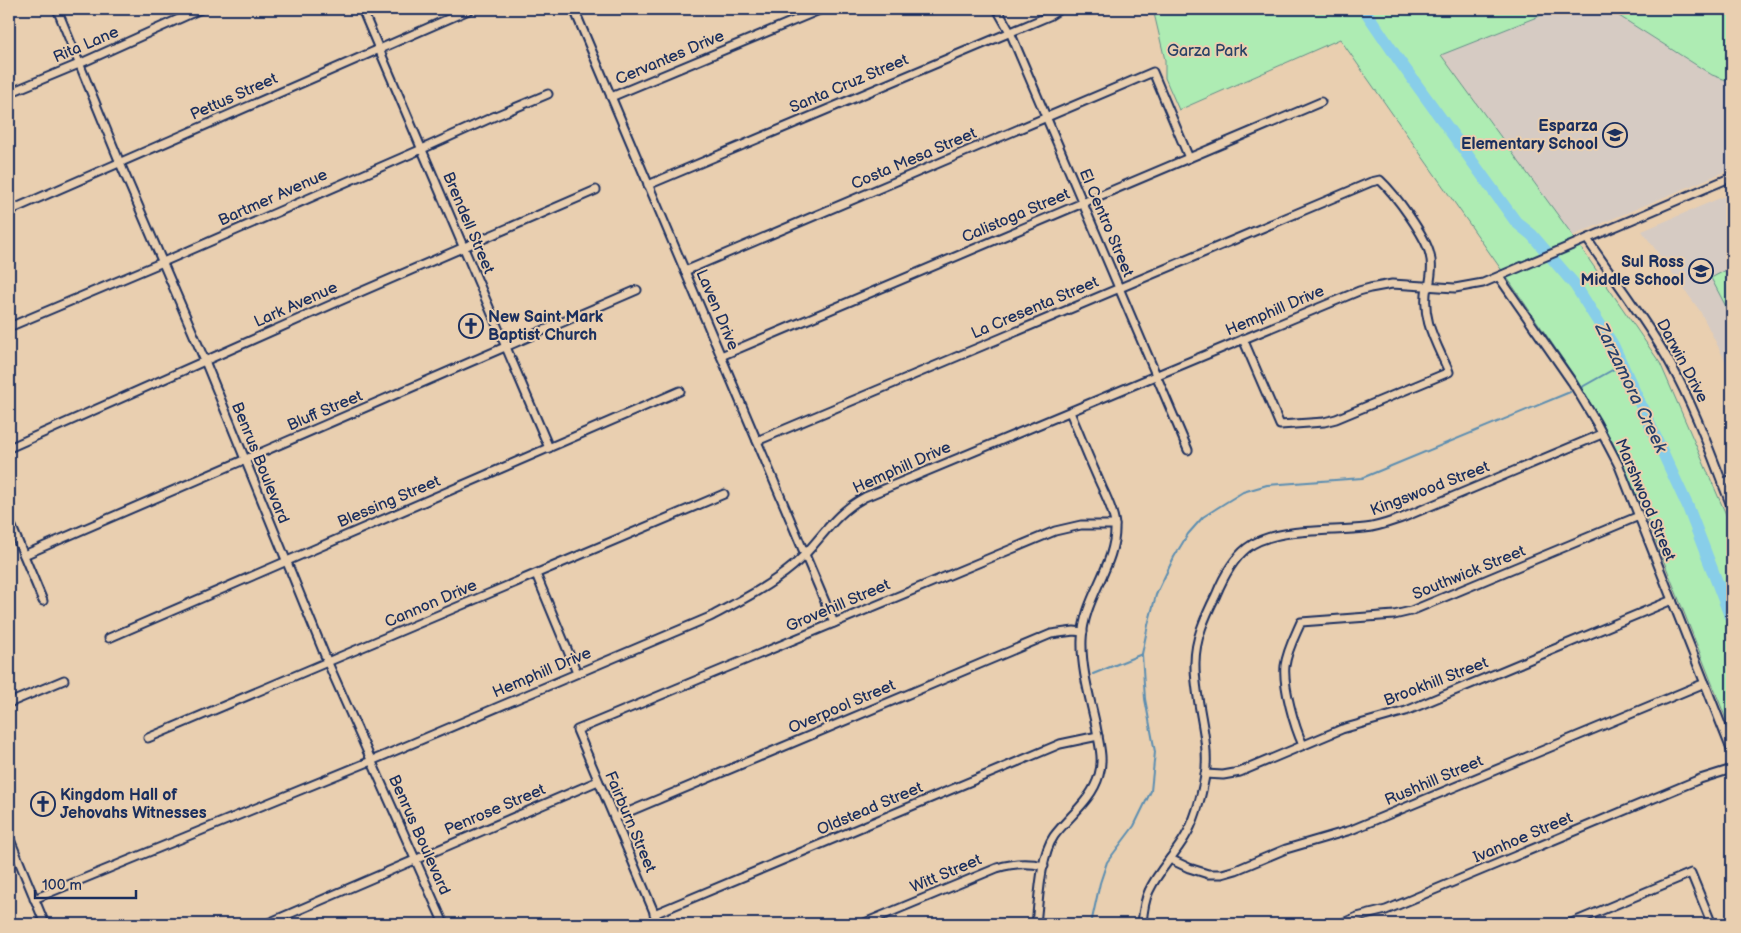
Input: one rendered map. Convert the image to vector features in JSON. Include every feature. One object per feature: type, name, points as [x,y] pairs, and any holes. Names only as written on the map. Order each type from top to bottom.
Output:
[{"type":"street","name":"Benrus Boulevard","points":[[57,9],[328,662],[444,924]]},
{"type":"street","name":"Rita Lane","points":[[9,93],[201,9]]},
{"type":"street","name":"Brendell Street","points":[[362,9],[549,448]]},
{"type":"street","name":"Pettus Street","points":[[9,211],[471,9]]},
{"type":"street","name":"Laven Drive","points":[[576,9],[611,97],[834,623]]},
{"type":"street","name":"Cervantes Drive","points":[[611,97],[822,9]]},
{"type":"street","name":"El Centro Street","points":[[997,9],[1010,32],[1188,450]]},
{"type":"street","name":"Santa Cruz Street","points":[[648,185],[1049,16],[1060,9]]},
{"type":"street","name":"Costa Mesa Street","points":[[685,271],[1153,72],[1189,158]]},
{"type":"street","name":"Bartmer Avenue","points":[[9,327],[163,262],[493,116],[548,94]]},
{"type":"street","name":"Calistoga Street","points":[[721,356],[1321,102]]},
{"type":"street","name":"Hemphill Drive","points":[[34,899],[371,761],[710,616],[778,577],[805,554],[838,516],[860,500],[1243,339],[1370,288],[1392,284],[1455,288],[1470,286],[1499,277],[1509,271],[1732,178]]},
{"type":"street","name":"La Cresenta Street","points":[[757,442],[1371,182],[1380,180],[1388,187],[1427,244],[1431,260],[1428,287]]},
{"type":"street","name":"Lark Avenue","points":[[9,448],[596,190]]},
{"type":"street","name":"Darwin Drive","points":[[1587,239],[1648,326],[1671,365],[1688,399],[1732,508]]},
{"type":"street","name":"Marshwood Street","points":[[1499,277],[1572,382],[1619,466],[1732,752]]},
{"type":"street","points":[[1243,339],[1280,425],[1324,422],[1336,419],[1449,372],[1428,326],[1425,303],[1428,287]]},
{"type":"street","name":"Bluff Street","points":[[24,555],[638,290]]},
{"type":"street","name":"Blessing Street","points":[[109,638],[680,391]]},
{"type":"street","points":[[1036,924],[1044,858],[1048,847],[1054,836],[1089,796],[1099,776],[1101,760],[1084,669],[1082,653],[1083,632],[1088,608],[1110,555],[1115,525],[1110,507],[1070,412]]},
{"type":"street","name":"Kingswood Street","points":[[1142,924],[1148,892],[1185,837],[1196,813],[1206,774],[1206,749],[1195,687],[1194,661],[1196,643],[1224,577],[1236,559],[1253,544],[1270,537],[1367,528],[1402,518],[1602,434]]},
{"type":"street","points":[[1722,483],[1732,479]]},
{"type":"street","name":"Cannon Drive","points":[[148,738],[724,494]]},
{"type":"street","name":"Southwick Street","points":[[1303,745],[1295,725],[1285,672],[1288,653],[1301,622],[1394,615],[1411,611],[1639,516]]},
{"type":"street","name":"Grovehill Street","points":[[577,730],[1055,531],[1081,525],[1115,525]]},
{"type":"street","points":[[12,527],[43,601]]},
{"type":"street","points":[[536,574],[577,673]]},
{"type":"street","name":"Brookhill Street","points":[[1206,774],[1223,775],[1240,772],[1357,724],[1406,711],[1672,600]]},
{"type":"street","name":"Overpool Street","points":[[614,818],[1051,634],[1062,631],[1083,632]]},
{"type":"street","points":[[9,703],[64,680]]},
{"type":"street","name":"Rushhill Street","points":[[1170,859],[1208,874],[1222,874],[1236,870],[1286,849],[1351,830],[1705,683]]},
{"type":"street","name":"Fairburn Street","points":[[577,730],[659,924]]},
{"type":"street","name":"Oldstead Street","points":[[654,914],[1060,744],[1098,736]]},
{"type":"street","name":"Ivanhoe Street","points":[[1341,924],[1357,917],[1386,910],[1700,779],[1732,770]]},
{"type":"street","name":"Penrose Street","points":[[266,924],[598,781]]},
{"type":"street","points":[[9,837],[44,924]]},
{"type":"street","name":"Witt Street","points":[[862,924],[997,868],[1018,863],[1044,866]]},
{"type":"street","points":[[1569,924],[1691,873],[1709,923]]},
{"type":"shaded area","name":"Esparza Elementary School","points":[[1557,9],[1608,9],[1712,75],[1732,82],[1731,169],[1572,236],[1441,54]]},
{"type":"shaded area","name":"Sul Ross Middle School","points":[[1732,193],[1732,374],[1700,311],[1642,231]]},
{"type":"green space","name":"Garza Park","points":[[1153,9],[1557,9],[1441,55],[1568,229],[1660,363],[1728,519],[1732,530],[1732,734],[1644,511],[1610,437],[1577,380],[1340,39],[1179,110],[1165,78],[1165,60]]},
{"type":"green space","points":[[1608,9],[1732,9],[1732,82],[1712,75]]},
{"type":"green space","points":[[1732,267],[1732,318],[1711,278]]},
{"type":"waterway","name":"Zarzamora Creek","points":[[1364,9],[1516,222],[1532,235],[1575,285],[1613,345],[1688,507],[1732,621]]},
{"type":"waterway","points":[[1582,387],[1623,364]]},
{"type":"waterway","points":[[1093,674],[1142,654],[1156,595],[1174,557],[1188,534],[1203,517],[1243,492],[1267,485],[1362,478],[1570,392]]},
{"type":"waterway","points":[[1091,924],[1100,883],[1107,862],[1134,826],[1151,791],[1155,752],[1145,699],[1142,654]]},
{"type":"place","name":"Esparza Elementary School","points":[[1615,135]]},
{"type":"place","name":"Sul Ross Middle School","points":[[1701,271]]},
{"type":"place","name":"New Saint Mark Baptist Church","points":[[471,326]]},
{"type":"place","name":"Kingdom Hall of Jehovahs Witnesses","points":[[43,804]]}]
